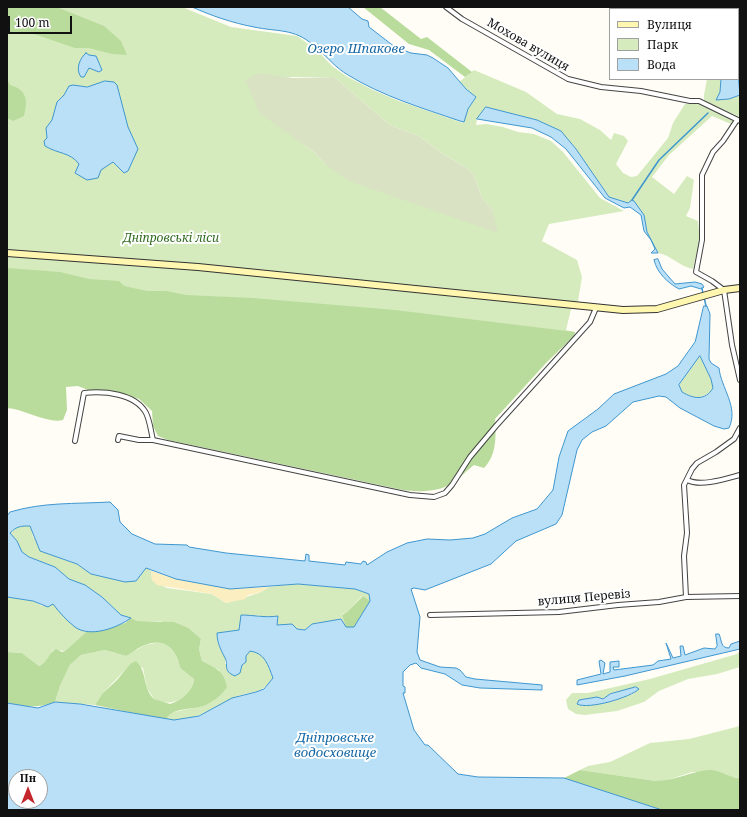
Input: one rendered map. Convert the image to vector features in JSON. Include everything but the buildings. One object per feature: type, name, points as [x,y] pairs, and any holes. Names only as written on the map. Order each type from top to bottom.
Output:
[{"type":"main road","points":[[7,253],[205,268],[596,308],[645,310],[672,306],[724,290],[740,288]]},
{"type":"street","name":"Мохова вулиця","points":[[446,7],[462,19],[568,79],[601,88],[641,91],[690,101],[699,101],[739,120]]},
{"type":"street","points":[[739,120],[723,142],[713,152],[702,175],[702,240],[696,272],[724,290],[732,345],[740,380]]},
{"type":"street","points":[[118,440],[119,436],[153,440],[410,494],[434,497],[445,493],[452,485],[470,457],[496,426],[590,322],[596,308]]},
{"type":"street","points":[[75,441],[84,393],[94,392],[123,396],[141,406],[146,413],[153,440]]},
{"type":"street","points":[[686,597],[684,556],[687,533],[684,485],[692,469],[697,463],[734,439],[740,428]]},
{"type":"street","points":[[687,480],[692,483],[702,483],[740,475]]},
{"type":"street","name":"вулиця Перевіз","points":[[430,615],[558,612],[659,602],[686,597],[740,596]]},
{"type":"green space","name":"Дніпровські ліси","points":[[7,7],[182,7],[231,27],[297,36],[317,50],[332,66],[346,76],[399,101],[463,123],[468,109],[476,97],[459,82],[474,70],[526,92],[557,114],[580,119],[600,130],[611,140],[614,133],[624,136],[628,141],[616,164],[623,173],[631,177],[637,176],[668,138],[673,123],[685,104],[700,103],[733,121],[731,124],[712,116],[669,155],[652,177],[674,194],[687,176],[694,180],[690,208],[686,216],[698,221],[700,239],[693,269],[658,253],[647,232],[642,211],[631,202],[628,203],[609,197],[576,149],[561,131],[537,120],[486,107],[477,119],[476,125],[486,124],[503,127],[518,132],[534,134],[551,141],[563,152],[600,198],[624,211],[549,224],[542,241],[577,260],[582,277],[578,301],[573,301],[566,330],[575,332],[574,336],[147,401],[65,383],[58,416],[7,407]],"holes":[[[284,77],[334,77],[390,125],[419,136],[443,154],[467,168],[474,175],[482,198],[492,209],[325,164],[314,152],[304,145]]]},
{"type":"green space","points":[[7,7],[59,8],[104,26],[121,41],[127,55],[112,54],[89,48],[75,48],[34,34],[7,32]]},
{"type":"green space","points":[[363,7],[380,7],[421,39],[427,37],[472,72],[465,77],[429,50],[409,44]]},
{"type":"green space","points":[[259,73],[293,78],[334,77],[390,125],[419,136],[443,154],[467,168],[474,175],[482,198],[492,209],[498,233],[349,181],[325,164],[314,152],[259,113],[246,80]]},
{"type":"green space","points":[[7,79],[10,85],[16,87],[23,93],[26,100],[24,116],[13,121],[7,118]]},
{"type":"green space","points":[[707,80],[721,80],[720,92],[717,100],[729,99],[740,95],[740,117],[704,101]]},
{"type":"green space","points":[[7,268],[60,272],[89,279],[119,281],[124,286],[147,291],[166,291],[186,295],[253,298],[395,310],[575,332],[574,336],[547,362],[495,419],[495,445],[491,457],[484,468],[474,465],[454,482],[442,488],[425,491],[408,491],[168,440],[158,436],[153,426],[152,411],[138,398],[109,390],[88,390],[78,386],[66,387],[67,410],[63,420],[50,420],[7,408]]},
{"type":"green space","points":[[700,356],[711,379],[713,388],[706,395],[695,397],[682,392],[679,385]]},
{"type":"green space","points":[[20,526],[31,526],[33,537],[62,558],[77,564],[91,574],[125,582],[146,567],[151,571],[152,580],[167,588],[212,594],[226,603],[259,593],[269,587],[298,584],[355,589],[369,594],[370,601],[362,596],[347,612],[342,614],[346,627],[341,619],[312,624],[305,630],[297,629],[291,624],[277,625],[278,616],[266,618],[257,615],[239,630],[223,632],[217,640],[223,655],[226,658],[225,664],[242,665],[246,662],[246,656],[250,651],[255,652],[263,657],[273,678],[269,684],[260,690],[233,698],[201,714],[185,719],[166,720],[168,715],[174,712],[202,706],[219,670],[202,661],[199,649],[201,639],[161,621],[137,621],[121,615],[102,597],[85,585],[69,579],[55,567],[29,557],[22,552],[17,541],[10,533]]},
{"type":"green space","points":[[363,596],[370,601],[354,627],[346,627],[342,615]]},
{"type":"green space","points":[[7,597],[33,601],[42,606],[53,604],[75,627],[86,632],[65,651],[53,650],[46,663],[39,666],[22,653],[7,652]]},
{"type":"green space","points":[[131,618],[137,621],[174,622],[188,628],[201,639],[199,649],[202,661],[215,668],[224,677],[227,687],[225,690],[207,704],[177,711],[172,713],[166,720],[95,705],[102,694],[117,680],[130,664],[136,661],[142,670],[148,690],[154,699],[170,704],[178,701],[186,695],[191,688],[194,679],[180,668],[176,655],[169,646],[152,643],[142,646],[126,656],[105,650],[81,655],[70,665],[60,686],[55,702],[42,706],[26,706],[7,703],[7,652],[22,653],[39,666],[44,663],[53,651],[56,649],[62,652],[65,651],[86,632],[106,629],[125,623]]},
{"type":"green space","points":[[160,642],[165,643],[172,648],[178,659],[180,668],[194,679],[189,692],[179,700],[173,702],[160,702],[154,699],[147,688],[143,668],[130,664],[95,705],[55,702],[60,686],[70,665],[81,655],[105,650],[126,656],[145,645]]},
{"type":"green space","points":[[740,651],[740,667],[717,674],[688,679],[659,691],[644,702],[617,711],[585,715],[576,714],[568,709],[566,700],[572,693],[588,693],[650,679],[737,654]],"holes":[[[615,692],[635,694],[623,696],[611,702],[579,700],[597,697],[603,699]]]},
{"type":"green space","points":[[740,726],[740,778],[731,777],[719,772],[692,772],[665,781],[656,781],[580,770],[588,766],[610,762],[650,743],[689,739]]},
{"type":"green space","points":[[580,770],[656,781],[663,781],[702,771],[717,771],[732,777],[740,778],[740,810],[662,810],[564,778]]},
{"type":"sand","points":[[151,571],[176,579],[230,589],[269,587],[259,593],[248,595],[245,599],[226,603],[212,594],[157,585],[152,580]]},
{"type":"water","name":"Озеро Шпакове","points":[[192,7],[348,7],[362,19],[368,21],[369,27],[395,47],[411,53],[427,55],[448,68],[466,89],[476,97],[468,109],[464,122],[460,121],[402,101],[361,82],[336,66],[318,49],[318,44],[313,45],[292,33],[262,29],[238,23]]},
{"type":"water","points":[[86,53],[96,56],[102,70],[99,72],[89,68],[84,77],[81,77],[78,67]]},
{"type":"water","points":[[721,80],[739,80],[740,95],[729,99],[716,100],[720,92]]},
{"type":"water","points":[[105,81],[114,82],[117,85],[128,127],[138,149],[128,171],[124,173],[113,162],[101,170],[98,178],[87,180],[75,173],[79,164],[72,157],[45,146],[44,141],[47,138],[46,128],[52,120],[57,102],[64,95],[69,86],[73,85],[87,87]]},
{"type":"water","points":[[486,107],[537,120],[561,131],[576,149],[609,197],[628,203],[632,200],[634,201],[644,215],[647,232],[658,253],[651,253],[655,249],[651,240],[644,231],[641,215],[630,207],[624,208],[605,198],[566,149],[551,137],[532,128],[477,119]]},
{"type":"water","points":[[658,259],[662,269],[675,284],[695,282],[702,284],[704,287],[701,289],[691,286],[679,289],[675,287],[667,281],[655,265],[654,260]]},
{"type":"water","name":"Дніпровське водосховище","points":[[704,306],[707,306],[710,314],[709,359],[711,363],[719,368],[720,375],[731,405],[732,420],[729,428],[724,429],[714,426],[680,408],[666,397],[659,396],[633,402],[606,426],[592,432],[582,440],[577,450],[562,515],[556,524],[516,541],[491,564],[425,590],[414,588],[411,589],[420,617],[417,652],[420,660],[440,667],[456,668],[466,677],[542,685],[542,690],[480,688],[462,685],[445,674],[421,668],[416,663],[410,665],[403,672],[403,686],[405,687],[405,693],[403,693],[414,730],[425,745],[428,745],[458,774],[478,777],[564,778],[662,810],[7,810],[7,703],[38,708],[55,702],[80,704],[174,720],[199,716],[232,698],[264,689],[273,678],[263,657],[250,651],[246,656],[246,662],[242,665],[240,673],[235,676],[227,670],[226,660],[218,643],[217,633],[239,630],[241,615],[269,617],[278,616],[277,625],[292,624],[297,629],[305,630],[312,624],[341,619],[346,627],[354,627],[370,601],[369,594],[355,589],[298,584],[230,589],[176,579],[146,568],[136,581],[125,582],[91,574],[77,564],[40,551],[30,526],[22,526],[15,529],[10,533],[17,541],[22,552],[29,557],[55,567],[69,579],[85,585],[102,597],[121,615],[131,618],[111,628],[96,632],[88,632],[75,627],[53,604],[48,607],[33,601],[7,597],[7,516],[10,512],[35,506],[110,502],[118,510],[120,522],[132,534],[155,544],[187,545],[189,547],[226,553],[305,561],[306,554],[309,555],[309,561],[345,565],[346,562],[361,564],[363,561],[366,562],[367,565],[387,552],[407,543],[427,539],[450,540],[473,538],[485,534],[512,518],[537,509],[553,490],[559,457],[568,431],[598,409],[614,394],[666,374],[678,366],[695,342]],"holes":[[[700,356],[711,379],[713,388],[706,395],[699,398],[682,392],[679,385]]]},
{"type":"water","points":[[716,634],[719,634],[724,647],[726,648],[729,648],[731,644],[740,641],[740,649],[625,676],[577,685],[577,680],[601,674],[599,661],[601,660],[605,663],[603,674],[610,672],[610,662],[619,661],[619,667],[613,667],[614,670],[653,665],[658,661],[671,659],[666,643],[673,658],[681,656],[680,646],[683,646],[685,655],[704,648],[715,649],[717,646]]},
{"type":"water","points":[[636,687],[639,689],[635,692],[610,702],[591,705],[577,704],[579,700],[597,697],[603,699],[610,694]]},
{"type":"waterway","points":[[632,200],[659,160],[708,113]]},
{"type":"waterway","points":[[702,288],[703,294]]},
{"type":"waterway","points":[[704,297],[706,306]]}]
